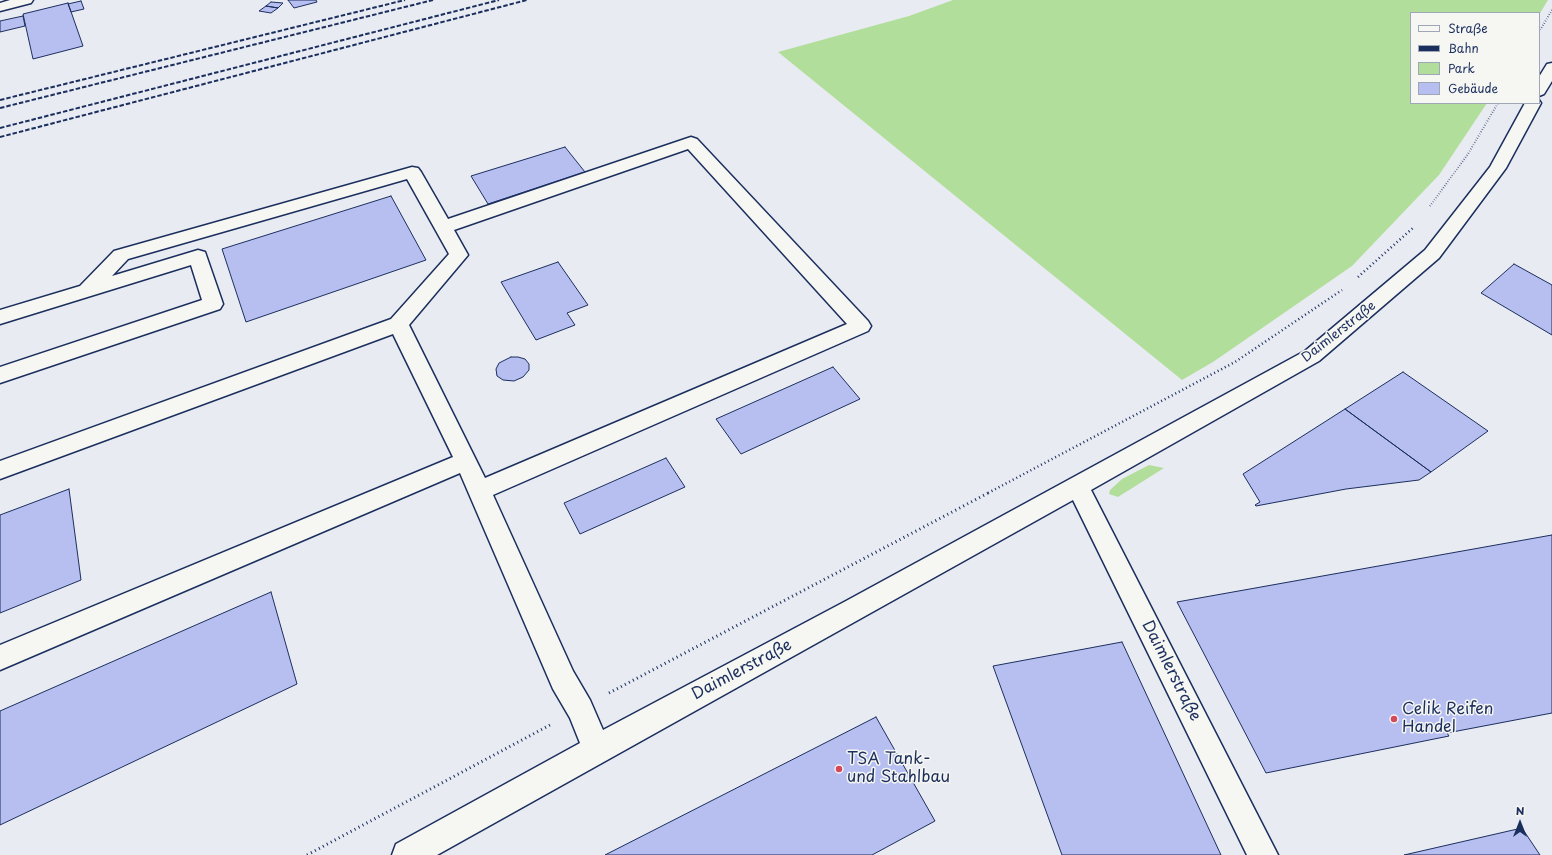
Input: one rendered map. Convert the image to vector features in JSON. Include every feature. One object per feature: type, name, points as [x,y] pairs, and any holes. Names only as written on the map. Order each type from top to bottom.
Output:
[{"type":"street","points":[[0,7],[26,0]]},
{"type":"street","name":"Daimlerstraße","points":[[1541,93],[1552,67]]},
{"type":"street","name":"Daimlerstraße","points":[[408,855],[597,749],[1078,487],[1312,356],[1419,267],[1432,254],[1498,168],[1535,104]]},
{"type":"street","points":[[443,227],[691,142],[861,326],[479,491]]},
{"type":"street","points":[[0,470],[398,324],[459,256],[412,172],[121,255],[86,291]]},
{"type":"street","points":[[0,317],[198,256],[213,304],[0,375]]},
{"type":"street","points":[[398,324],[466,461],[563,680],[580,709],[597,749]]},
{"type":"street","points":[[0,658],[466,461]]},
{"type":"street","name":"Daimlerstraße","points":[[1078,487],[1264,855]]},
{"type":"path","points":[[1540,30],[1552,10]]},
{"type":"path","points":[[1429,208],[1468,154],[1497,104]]},
{"type":"path","points":[[1354,280],[1416,226]]},
{"type":"path","points":[[307,855],[1235,362],[1348,285]]},
{"type":"green space","points":[[953,0],[1548,0],[1540,13],[1540,12],[1410,12],[1410,104],[1486,104],[1439,175],[1352,266],[1213,362],[1182,380],[778,52],[909,16]]},
{"type":"green space","points":[[1149,465],[1164,468],[1118,497],[1109,494],[1110,490],[1122,479]]},
{"type":"building","points":[[288,0],[316,0],[317,2],[294,8]]},
{"type":"building","points":[[81,1],[84,9],[71,12],[68,4]]},
{"type":"building","points":[[271,2],[283,3],[278,8],[266,6]]},
{"type":"building","points":[[68,3],[83,46],[33,59],[23,14]]},
{"type":"building","points":[[266,6],[278,8],[271,13],[259,11]]},
{"type":"building","points":[[23,16],[25,26],[0,32],[0,21]]},
{"type":"building","points":[[565,147],[585,172],[488,204],[471,176]]},
{"type":"building","points":[[391,196],[426,260],[246,322],[222,249]]},
{"type":"building","points":[[558,262],[588,305],[567,313],[575,325],[536,340],[501,282]]},
{"type":"building","points":[[1514,264],[1552,285],[1552,335],[1481,293]]},
{"type":"building","points":[[511,357],[525,359],[529,364],[529,370],[523,377],[514,381],[503,380],[497,376],[496,369],[499,363]]},
{"type":"building","points":[[833,367],[860,399],[741,454],[716,419]]},
{"type":"building","points":[[1403,372],[1488,431],[1431,472],[1345,409]]},
{"type":"building","points":[[1345,409],[1431,472],[1419,480],[1346,489],[1256,506],[1255,505],[1260,502],[1243,474]]},
{"type":"building","points":[[666,458],[685,487],[580,534],[564,503]]},
{"type":"building","points":[[69,489],[81,580],[0,613],[0,515]]},
{"type":"building","name":"Celik Reifen Handel","points":[[1552,535],[1552,713],[1447,733],[1449,736],[1266,773],[1177,602]]},
{"type":"building","points":[[271,592],[297,684],[0,825],[0,711]]},
{"type":"building","points":[[1122,642],[1221,855],[1062,855],[993,666]]},
{"type":"building","name":"TSA Tank- und Stahlbau","points":[[876,717],[935,821],[872,855],[605,855]]},
{"type":"building","points":[[1522,828],[1540,855],[1404,855]]},
{"type":"railway","points":[[0,100],[405,0]]},
{"type":"railway","points":[[0,108],[433,0]]},
{"type":"railway","points":[[0,128],[499,0]]},
{"type":"railway","points":[[0,137],[527,0]]},
{"type":"place","name":"Celik Reifen Handel","points":[[1394,719]]},
{"type":"place","name":"TSA Tank- und Stahlbau","points":[[839,769]]}]
